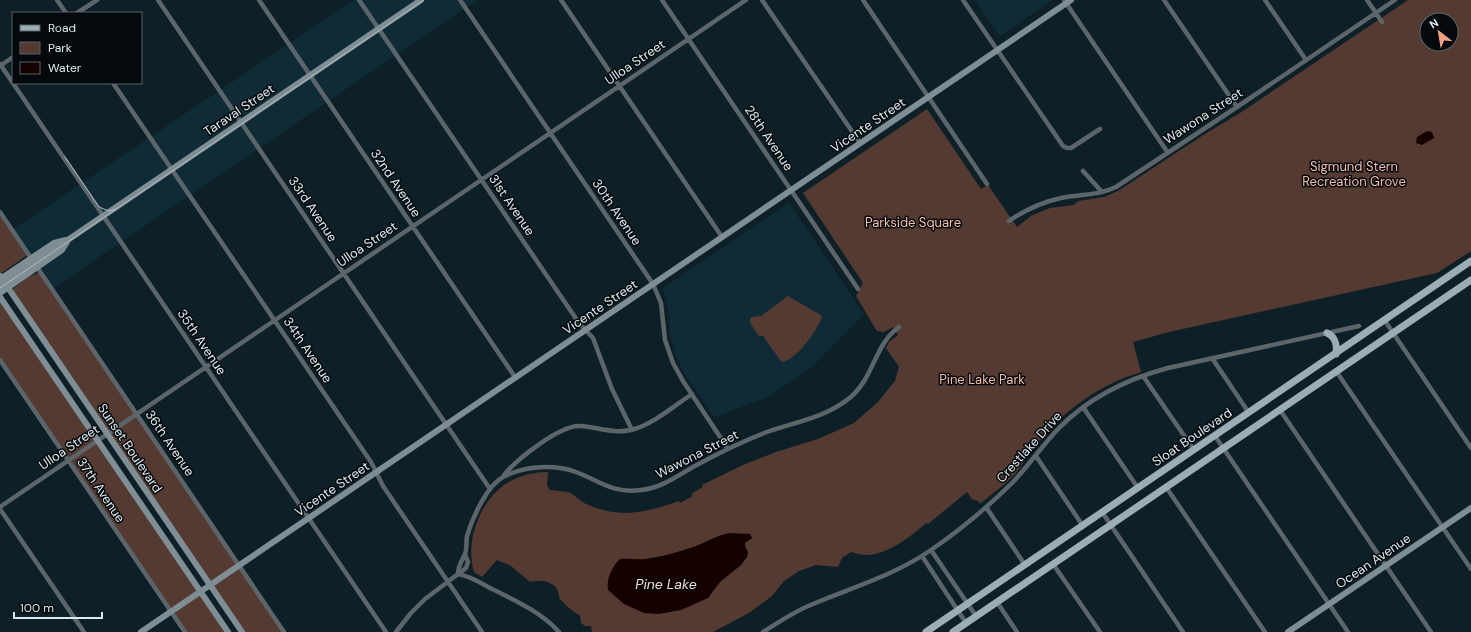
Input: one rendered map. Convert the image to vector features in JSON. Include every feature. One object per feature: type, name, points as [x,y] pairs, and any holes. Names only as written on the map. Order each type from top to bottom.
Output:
[{"type":"main road","name":"Sloat Boulevard","points":[[926,632],[1471,261]]},
{"type":"main road","name":"Sloat Boulevard","points":[[953,632],[1471,280]]},
{"type":"main road","points":[[1327,333],[1333,336],[1336,340],[1336,354]]},
{"type":"street","points":[[57,0],[65,12]]},
{"type":"street","points":[[79,12],[97,0]]},
{"type":"street","name":"33rd Avenue","points":[[158,0],[490,489]]},
{"type":"street","name":"32nd Avenue","points":[[258,0],[515,378]]},
{"type":"street","name":"31st Avenue","points":[[359,0],[579,323],[593,338],[612,389],[632,430]]},
{"type":"street","name":"Taraval Street","points":[[2,281],[69,239],[421,0]]},
{"type":"street","name":"30th Avenue","points":[[460,0],[653,284],[661,303],[664,334],[670,358],[679,375],[728,449]]},
{"type":"street","points":[[561,0],[722,237]]},
{"type":"street","name":"28th Avenue","points":[[662,0],[858,289]]},
{"type":"street","name":"Ulloa Street","points":[[0,508],[746,0]]},
{"type":"street","points":[[762,0],[860,143]]},
{"type":"street","points":[[862,0],[987,184]]},
{"type":"street","points":[[963,0],[1061,144],[1067,148],[1073,147],[1100,129]]},
{"type":"street","points":[[1164,0],[1237,107]]},
{"type":"street","points":[[1265,0],[1306,60]]},
{"type":"street","points":[[1367,0],[1382,22]]},
{"type":"street","name":"Wawona Street","points":[[1009,221],[1029,209],[1048,201],[1102,192],[1125,181],[1395,0]]},
{"type":"street","points":[[1067,1],[1168,152]]},
{"type":"street","name":"Vicente Street","points":[[141,632],[1067,1]]},
{"type":"street","points":[[0,65],[12,58]]},
{"type":"street","name":"35th Avenue","points":[[0,65],[12,83]]},
{"type":"street","name":"35th Avenue","points":[[13,84],[386,632]]},
{"type":"street","name":"34th Avenue","points":[[114,84],[371,462],[383,486],[482,632]]},
{"type":"street","points":[[1083,171],[1102,192]]},
{"type":"street","points":[[0,212],[31,258]]},
{"type":"street","name":"Taraval Street","points":[[0,293],[2,281],[31,258],[54,243],[69,239]]},
{"type":"street","name":"Taraval Street","points":[[2,281],[37,267],[62,250],[69,239]]},
{"type":"street","name":"36th Avenue","points":[[37,267],[284,632]]},
{"type":"street","name":"Sunset Boulevard","points":[[2,281],[242,632]]},
{"type":"street","name":"Sunset Boulevard","points":[[0,297],[228,632]]},
{"type":"street","points":[[1385,320],[1471,448]]},
{"type":"street","name":"Crestlake Drive","points":[[763,632],[802,609],[890,574],[931,550],[986,507],[1012,483],[1058,429],[1083,407],[1112,389],[1143,376],[1168,368],[1359,326]]},
{"type":"street","name":"Wawona Street","points":[[458,574],[459,565],[465,554],[467,537],[471,524],[479,506],[490,489],[504,476],[536,468],[556,468],[575,472],[611,488],[630,491],[642,490],[665,484],[728,449],[768,432],[824,414],[838,407],[865,382],[884,342],[899,327]]},
{"type":"street","points":[[1212,358],[1249,413]]},
{"type":"street","name":"37th Avenue","points":[[0,360],[185,632]]},
{"type":"street","points":[[1336,371],[1471,569]]},
{"type":"street","points":[[1143,376],[1194,450]]},
{"type":"street","points":[[504,476],[521,458],[565,429],[578,426],[610,431],[632,430],[650,422],[692,394]]},
{"type":"street","points":[[1083,407],[1138,488]]},
{"type":"street","points":[[1280,410],[1431,632]]},
{"type":"street","points":[[1215,436],[1348,632]]},
{"type":"street","points":[[1036,456],[1083,526]]},
{"type":"street","points":[[1166,487],[1265,632]]},
{"type":"street","points":[[986,507],[1025,565]]},
{"type":"street","points":[[0,508],[84,632]]},
{"type":"street","name":"Ocean Avenue","points":[[1288,632],[1471,508]]},
{"type":"street","points":[[1102,512],[1183,632]]},
{"type":"street","points":[[931,550],[976,616]]},
{"type":"street","name":"Wawona Street","points":[[396,632],[418,606],[467,566],[468,562],[465,554]]},
{"type":"street","points":[[922,556],[966,623]]},
{"type":"street","points":[[1053,564],[1100,632]]},
{"type":"street","points":[[458,574],[468,577],[532,610],[546,619],[559,632]]},
{"type":"street","points":[[997,602],[1017,632]]},
{"type":"shaded area","points":[[354,0],[477,0],[52,289],[12,230]]},
{"type":"shaded area","points":[[975,0],[1052,0],[1000,36]]},
{"type":"shaded area","points":[[789,203],[864,314],[811,368],[768,397],[714,417],[685,375],[676,356],[670,335],[668,309],[663,290],[666,286]]},
{"type":"green space","points":[[1408,0],[1471,0],[1471,251],[1437,273],[1169,332],[1133,342],[1141,372],[1112,383],[1085,399],[1072,409],[1049,430],[1015,474],[980,504],[978,501],[972,499],[967,492],[928,524],[926,523],[899,544],[891,548],[882,552],[866,555],[851,552],[842,558],[838,567],[816,565],[799,571],[784,581],[772,596],[749,613],[713,632],[592,632],[591,626],[585,626],[581,623],[580,616],[562,601],[556,588],[550,583],[542,581],[530,582],[511,566],[497,560],[482,577],[474,572],[471,548],[476,524],[481,513],[495,493],[514,479],[531,474],[548,472],[547,485],[550,490],[568,492],[586,504],[598,509],[610,512],[632,513],[655,509],[679,501],[680,503],[693,496],[691,494],[703,487],[702,485],[745,464],[776,452],[818,439],[854,423],[877,403],[895,381],[899,367],[886,348],[889,342],[898,335],[893,327],[884,332],[877,331],[856,296],[863,283],[803,193],[927,109],[981,189],[988,185],[1017,227],[1031,216],[1050,208],[1074,205],[1078,201],[1104,197],[1118,191],[1240,113]]},
{"type":"green space","points":[[0,212],[29,254],[0,274]]},
{"type":"green space","points":[[40,271],[284,632],[242,632],[10,291],[31,275],[34,275]]},
{"type":"green space","points":[[788,296],[822,317],[806,344],[794,356],[782,362],[764,336],[759,336],[750,323],[750,319],[752,317],[761,316]]},
{"type":"green space","points":[[0,298],[228,632],[185,632],[0,360]]},
{"type":"water","points":[[1427,131],[1432,132],[1434,138],[1422,145],[1416,143],[1417,137]]},
{"type":"water","name":"Pine Lake","points":[[730,533],[750,534],[752,538],[745,543],[748,552],[747,557],[741,565],[720,582],[708,598],[681,610],[659,614],[644,613],[624,604],[608,590],[610,573],[614,565],[620,559],[645,559],[663,556],[693,547],[720,535]]},
{"type":"tram line","points":[[0,288],[424,0]]},
{"type":"tram line","points":[[65,157],[99,207],[109,211],[115,209]]},
{"type":"park label","name":"Sigmund Stern Recreation Grove","points":[[1354,174]]},
{"type":"park label","name":"Parkside Square","points":[[913,222]]},
{"type":"park label","name":"Pine Lake Park","points":[[982,379]]}]
